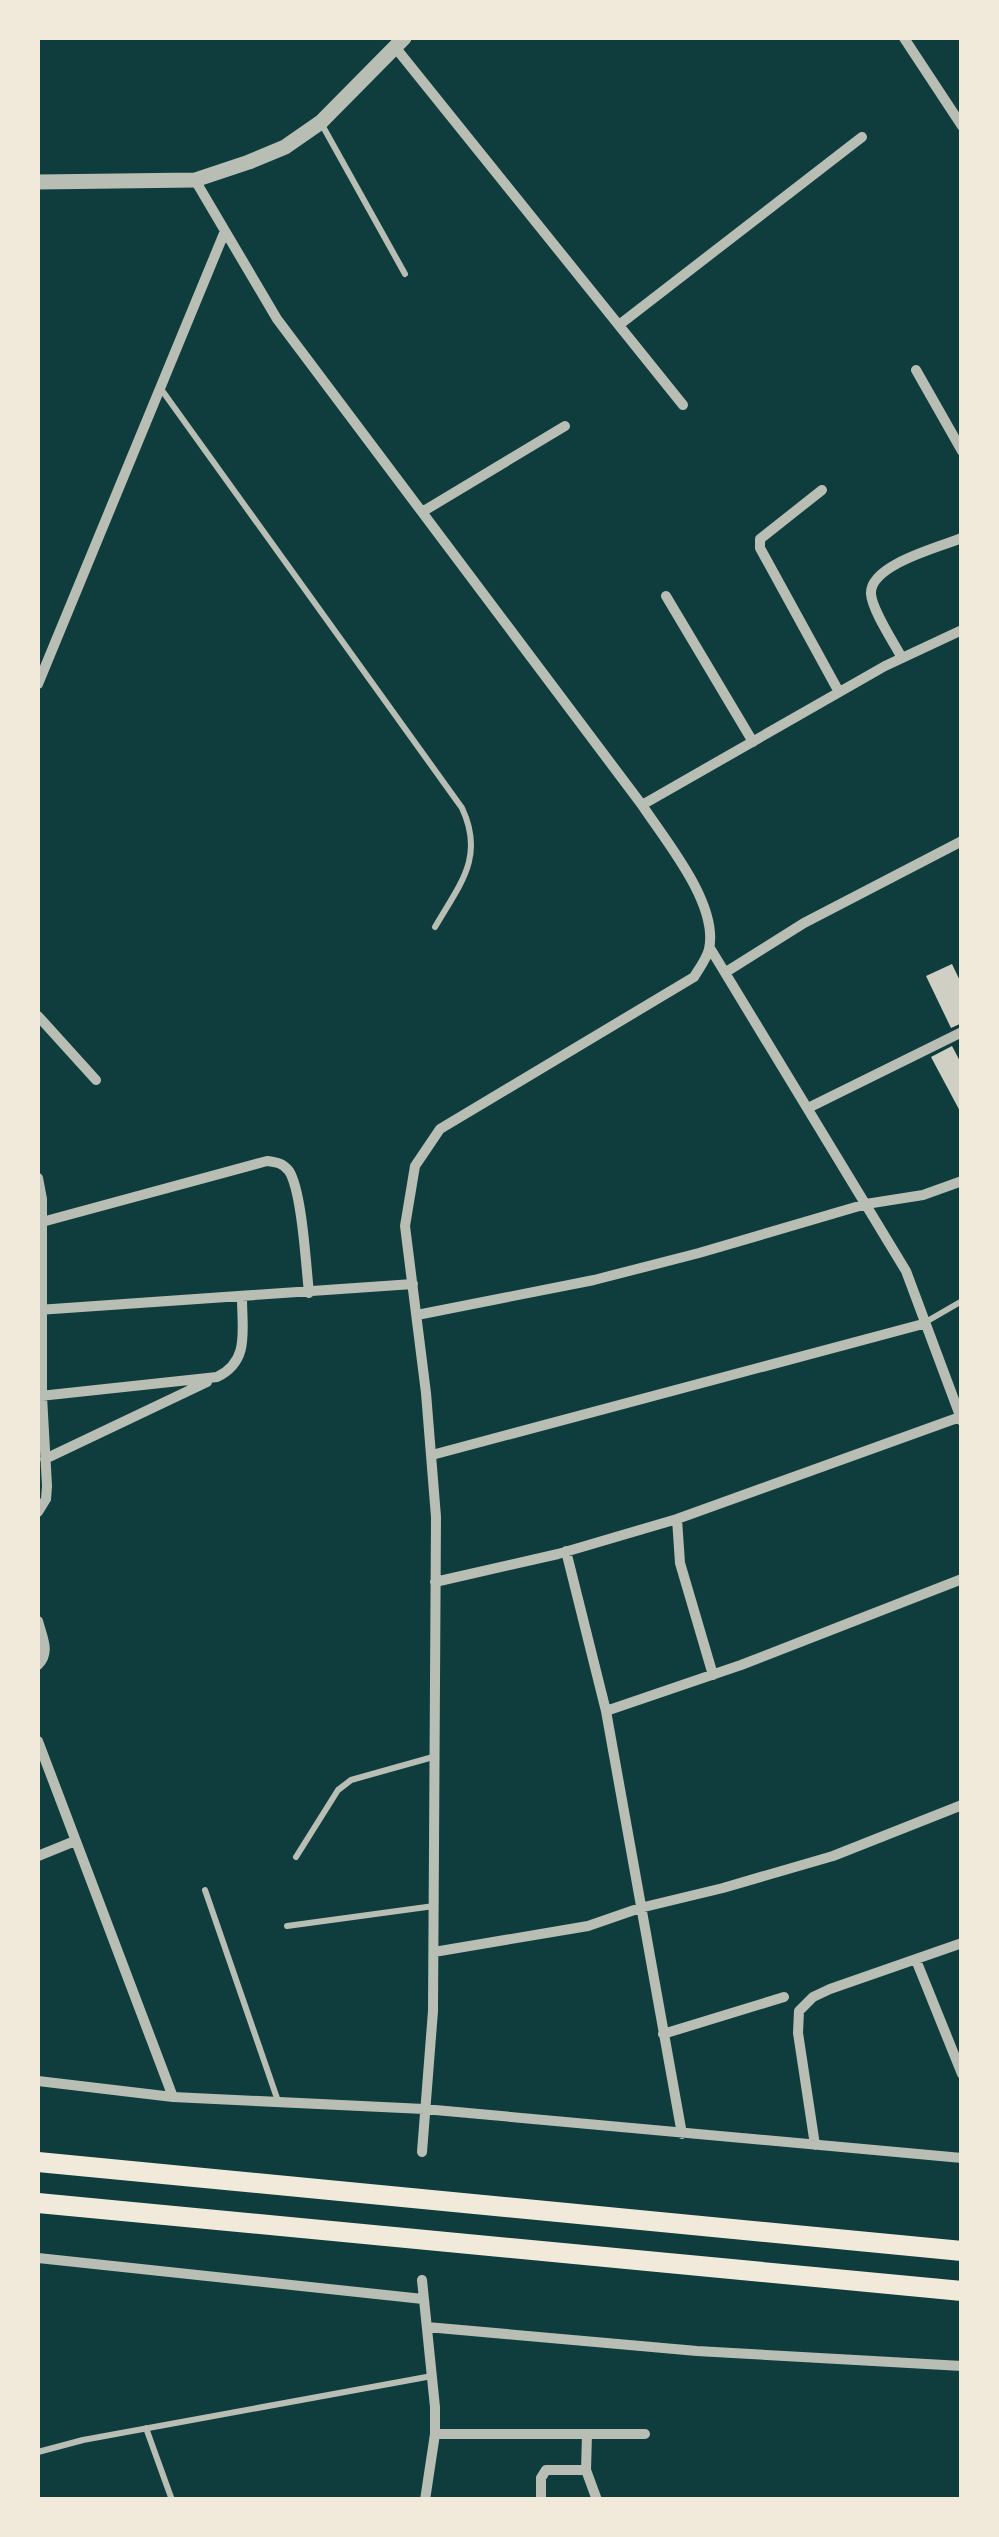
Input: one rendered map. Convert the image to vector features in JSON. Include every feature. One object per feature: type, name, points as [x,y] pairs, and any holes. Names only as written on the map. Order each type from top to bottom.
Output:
[{"type":"highway","points":[[38,2162],[962,2251]]},
{"type":"highway","points":[[38,2204],[962,2290]]},
{"type":"street","points":[[904,38],[962,126]]},
{"type":"street","points":[[38,182],[194,180],[285,147],[321,122],[399,42],[683,405]]},
{"type":"street","points":[[619,326],[862,137]]},
{"type":"street","points":[[194,180],[277,319],[642,805],[697,889],[708,920],[710,948],[906,1272],[961,1419],[677,1520],[435,1582]]},
{"type":"street","points":[[38,684],[225,231]]},
{"type":"street","points":[[916,370],[962,451]]},
{"type":"street","points":[[422,512],[564,426]]},
{"type":"street","points":[[822,490],[769,529],[760,539],[760,548],[840,692]]},
{"type":"street","points":[[902,658],[874,604],[873,580],[886,568],[962,538]]},
{"type":"street","points":[[666,596],[753,742]]},
{"type":"street","points":[[642,805],[902,658],[962,630]]},
{"type":"street","points":[[726,972],[804,923],[962,840]]},
{"type":"street","points":[[422,2152],[434,1952],[435,1582],[432,1455],[405,1226],[415,1166],[440,1129],[694,978],[710,948]]},
{"type":"street","points":[[38,1016],[96,1080]]},
{"type":"street","points":[[808,1108],[962,1032]]},
{"type":"street","points":[[42,1222],[267,1161],[280,1162],[296,1190],[309,1293]]},
{"type":"street","points":[[38,1178],[42,1198],[40,1396],[46,1458],[46,1499],[38,1512]]},
{"type":"street","points":[[417,1315],[594,1280],[866,1204],[922,1195],[962,1181]]},
{"type":"street","points":[[39,1310],[413,1284]]},
{"type":"street","points":[[46,1458],[234,1369],[240,1356],[242,1298]]},
{"type":"street","points":[[432,1455],[923,1324]]},
{"type":"street","points":[[40,1396],[217,1377]]},
{"type":"street","points":[[677,1520],[680,1563],[713,1675]]},
{"type":"street","points":[[566,1551],[606,1712],[682,2134]]},
{"type":"street","points":[[606,1712],[962,1579]]},
{"type":"street","points":[[38,1621],[46,1649],[38,1665]]},
{"type":"street","points":[[38,1741],[173,2097]]},
{"type":"street","points":[[434,1952],[588,1926],[832,1856],[962,1805]]},
{"type":"street","points":[[38,1856],[75,1841]]},
{"type":"street","points":[[815,2146],[798,2032],[799,2011],[813,1997],[830,1989],[962,1943]]},
{"type":"street","points":[[916,1960],[962,2074]]},
{"type":"street","points":[[663,2034],[784,1997]]},
{"type":"street","points":[[38,2081],[173,2097],[424,2109],[962,2158]]},
{"type":"street","points":[[41,2258],[423,2300]]},
{"type":"street","points":[[422,2280],[435,2434],[424,2500]]},
{"type":"street","points":[[427,2327],[697,2350],[962,2366]]},
{"type":"street","points":[[435,2434],[645,2434]]},
{"type":"street","points":[[588,2434],[586,2470],[597,2500]]},
{"type":"street","points":[[542,2500],[540,2478],[546,2470],[586,2470]]},
{"type":"lane","points":[[321,122],[405,274]]},
{"type":"lane","points":[[160,388],[462,808],[471,828],[473,850],[468,870],[436,927]]},
{"type":"lane","points":[[923,1324],[962,1301]]},
{"type":"lane","points":[[296,1857],[338,1790],[351,1780],[433,1758]]},
{"type":"lane","points":[[206,1890],[278,2102]]},
{"type":"lane","points":[[287,1926],[434,1906]]},
{"type":"lane","points":[[38,2270],[41,2258]]},
{"type":"lane","points":[[38,2452],[146,2428],[433,2376]]},
{"type":"lane","points":[[146,2428],[172,2500]]},
{"type":"building","points":[[952,964],[962,985],[962,1023],[951,1028],[926,976]]},
{"type":"building","points":[[952,1046],[962,1065],[962,1115],[931,1057]]}]
